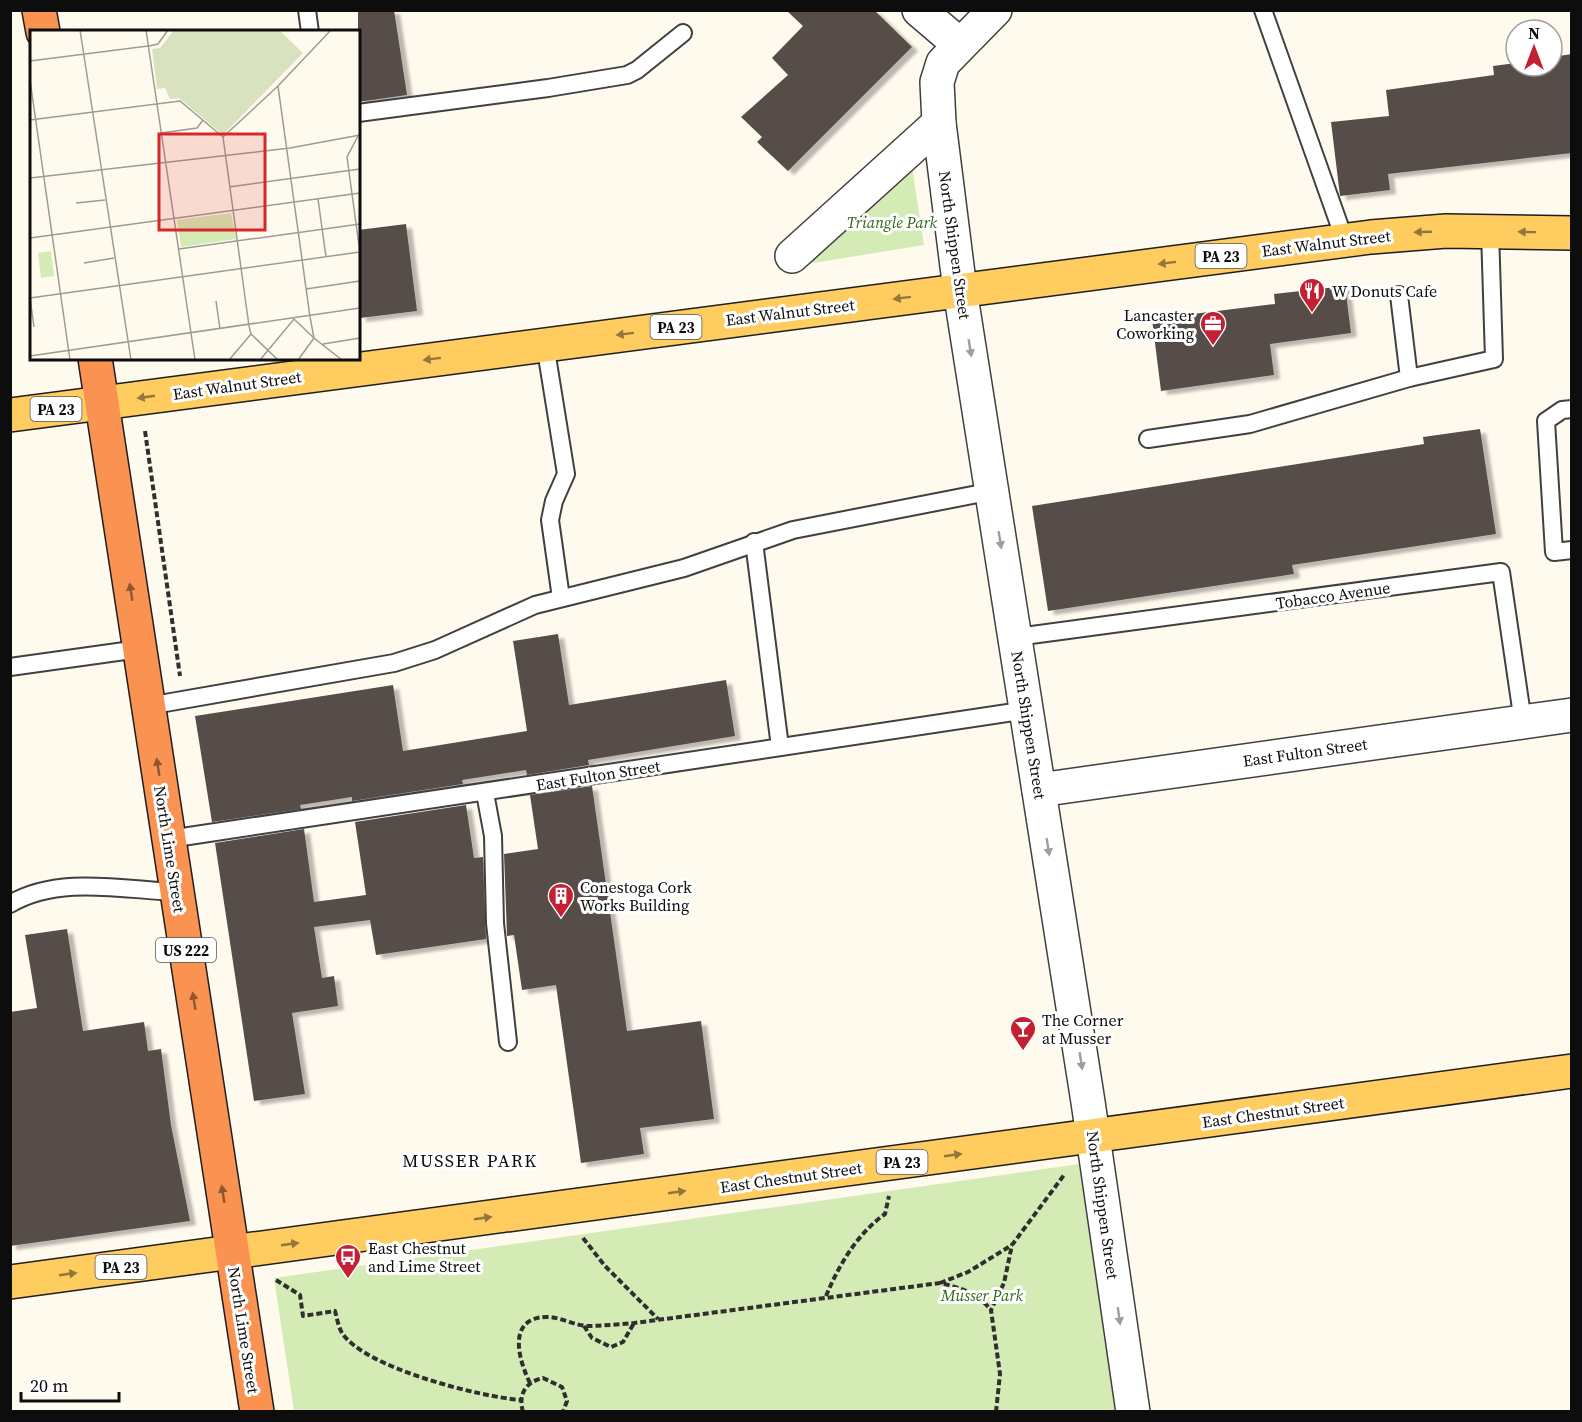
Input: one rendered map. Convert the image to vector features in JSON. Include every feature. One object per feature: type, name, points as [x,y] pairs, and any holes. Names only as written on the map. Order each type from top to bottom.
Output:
[{"type":"highway","points":[[39,10],[43,30]]},
{"type":"highway","name":"North Lime Street","points":[[95,360],[257,1412]]},
{"type":"main road","name":"East Walnut Street","points":[[10,415],[358,363],[545,344],[1413,232],[1572,233]]},
{"type":"main road","name":"East Chestnut Street","points":[[10,1282],[1572,1071]]},
{"type":"street","points":[[919,10],[960,45]]},
{"type":"street","name":"North Shippen Street","points":[[995,10],[960,45],[939,72],[939,123],[960,290],[1093,1135],[1133,1412]]},
{"type":"street","points":[[792,256],[939,123]]},
{"type":"street","name":"East Fulton Street","points":[[1039,790],[1572,716]]},
{"type":"lane","points":[[307,10],[310,30]]},
{"type":"lane","points":[[1263,10],[1345,240]]},
{"type":"lane","points":[[360,113],[548,88],[627,75],[637,70],[683,33]]},
{"type":"lane","points":[[1148,439],[1250,424],[1409,378],[1494,359],[1490,231]]},
{"type":"lane","points":[[1399,295],[1409,378]]},
{"type":"lane","points":[[545,344],[566,474],[554,501],[550,520],[561,598]]},
{"type":"lane","points":[[1572,409],[1562,410],[1546,421],[1554,552],[1572,550]]},
{"type":"lane","points":[[148,706],[394,663],[435,650],[535,605],[684,568],[754,542],[822,523],[993,491]]},
{"type":"lane","points":[[754,542],[780,747]]},
{"type":"lane","name":"Tobacco Avenue","points":[[1016,637],[1501,572],[1523,722]]},
{"type":"lane","points":[[10,667],[140,649]]},
{"type":"lane","name":"East Fulton Street","points":[[169,838],[485,793],[1027,710]]},
{"type":"lane","points":[[485,793],[493,836],[495,923],[508,1042]]},
{"type":"lane","points":[[10,904],[53,889],[73,887],[177,892]]},
{"type":"path","points":[[530,1383],[518,1354],[518,1342],[523,1328],[537,1318],[546,1317],[583,1325],[634,1323],[940,1283],[968,1272],[1012,1245],[1093,1135]]},
{"type":"path","points":[[826,1297],[856,1243],[873,1222],[885,1214],[896,1162]]},
{"type":"path","points":[[562,1207],[594,1254],[658,1319]]},
{"type":"path","points":[[991,1310],[1004,1283],[1012,1245]]},
{"type":"path","points":[[232,1252],[300,1295],[303,1316],[335,1311],[343,1334],[366,1352],[421,1378],[485,1395],[521,1400]]},
{"type":"path","points":[[940,1283],[963,1288],[983,1300],[991,1310],[1000,1374],[996,1412]]},
{"type":"path","points":[[583,1325],[592,1338],[611,1347],[623,1342],[634,1323]]},
{"type":"path","points":[[523,1412],[521,1400],[524,1390],[530,1383],[543,1378],[556,1382],[565,1394],[567,1401],[563,1412]]},
{"type":"green space","name":"Triangle Park","points":[[912,167],[924,245],[807,264]]},
{"type":"green space","name":"Musser Park","points":[[1079,1164],[1118,1411],[294,1411],[274,1278]]},
{"type":"building","points":[[358,10],[394,10],[407,95],[360,102],[360,30],[358,30]]},
{"type":"building","points":[[786,10],[874,10],[912,47],[788,171],[757,142],[762,137],[741,117],[788,75],[772,58],[803,26]]},
{"type":"building","points":[[1572,54],[1572,153],[1388,174],[1390,190],[1340,196],[1331,122],[1389,116],[1386,90],[1494,75],[1493,66],[1504,65],[1504,78],[1564,78],[1564,55]]},
{"type":"building","points":[[406,224],[417,311],[360,318],[360,230]]},
{"type":"building","name":"Lancaster Coworking","points":[[1345,286],[1351,333],[1270,344],[1274,375],[1161,391],[1152,319],[1275,304],[1274,294]]},
{"type":"building","points":[[1480,429],[1496,534],[1292,565],[1294,574],[1048,611],[1032,506],[1424,444],[1423,437]]},
{"type":"building","points":[[558,634],[569,705],[726,680],[735,736],[588,760],[589,765],[527,775],[526,770],[462,780],[463,784],[352,801],[352,797],[300,805],[301,809],[212,822],[195,716],[393,685],[403,751],[527,731],[513,641]]},
{"type":"building","name":"Conestoga Cork Works Building","points":[[592,786],[627,1031],[701,1021],[714,1119],[640,1128],[644,1154],[581,1163],[556,985],[522,990],[514,935],[507,936],[504,854],[538,849],[530,795]]},
{"type":"building","points":[[466,805],[474,858],[483,857],[486,939],[376,955],[370,920],[314,927],[322,978],[334,976],[338,1006],[292,1013],[305,1094],[254,1101],[215,843],[304,829],[314,902],[366,895],[355,822]]},
{"type":"building","points":[[67,929],[83,1031],[144,1022],[148,1051],[161,1049],[171,1125],[190,1221],[10,1246],[10,1012],[37,1008],[25,935]]},
{"type":"place","name":"W Donuts Cafe","points":[[1312,314]]},
{"type":"place","name":"Lancaster Coworking","points":[[1213,347]]},
{"type":"place","name":"Conestoga Cork Works Building","points":[[561,919]]},
{"type":"place","name":"The Corner at Musser","points":[[1023,1052]]},
{"type":"place","name":"East Chestnut and Lime Street","points":[[348,1280]]},
{"type":"district","name":"MUSSER PARK","points":[[470,1160]]}]
